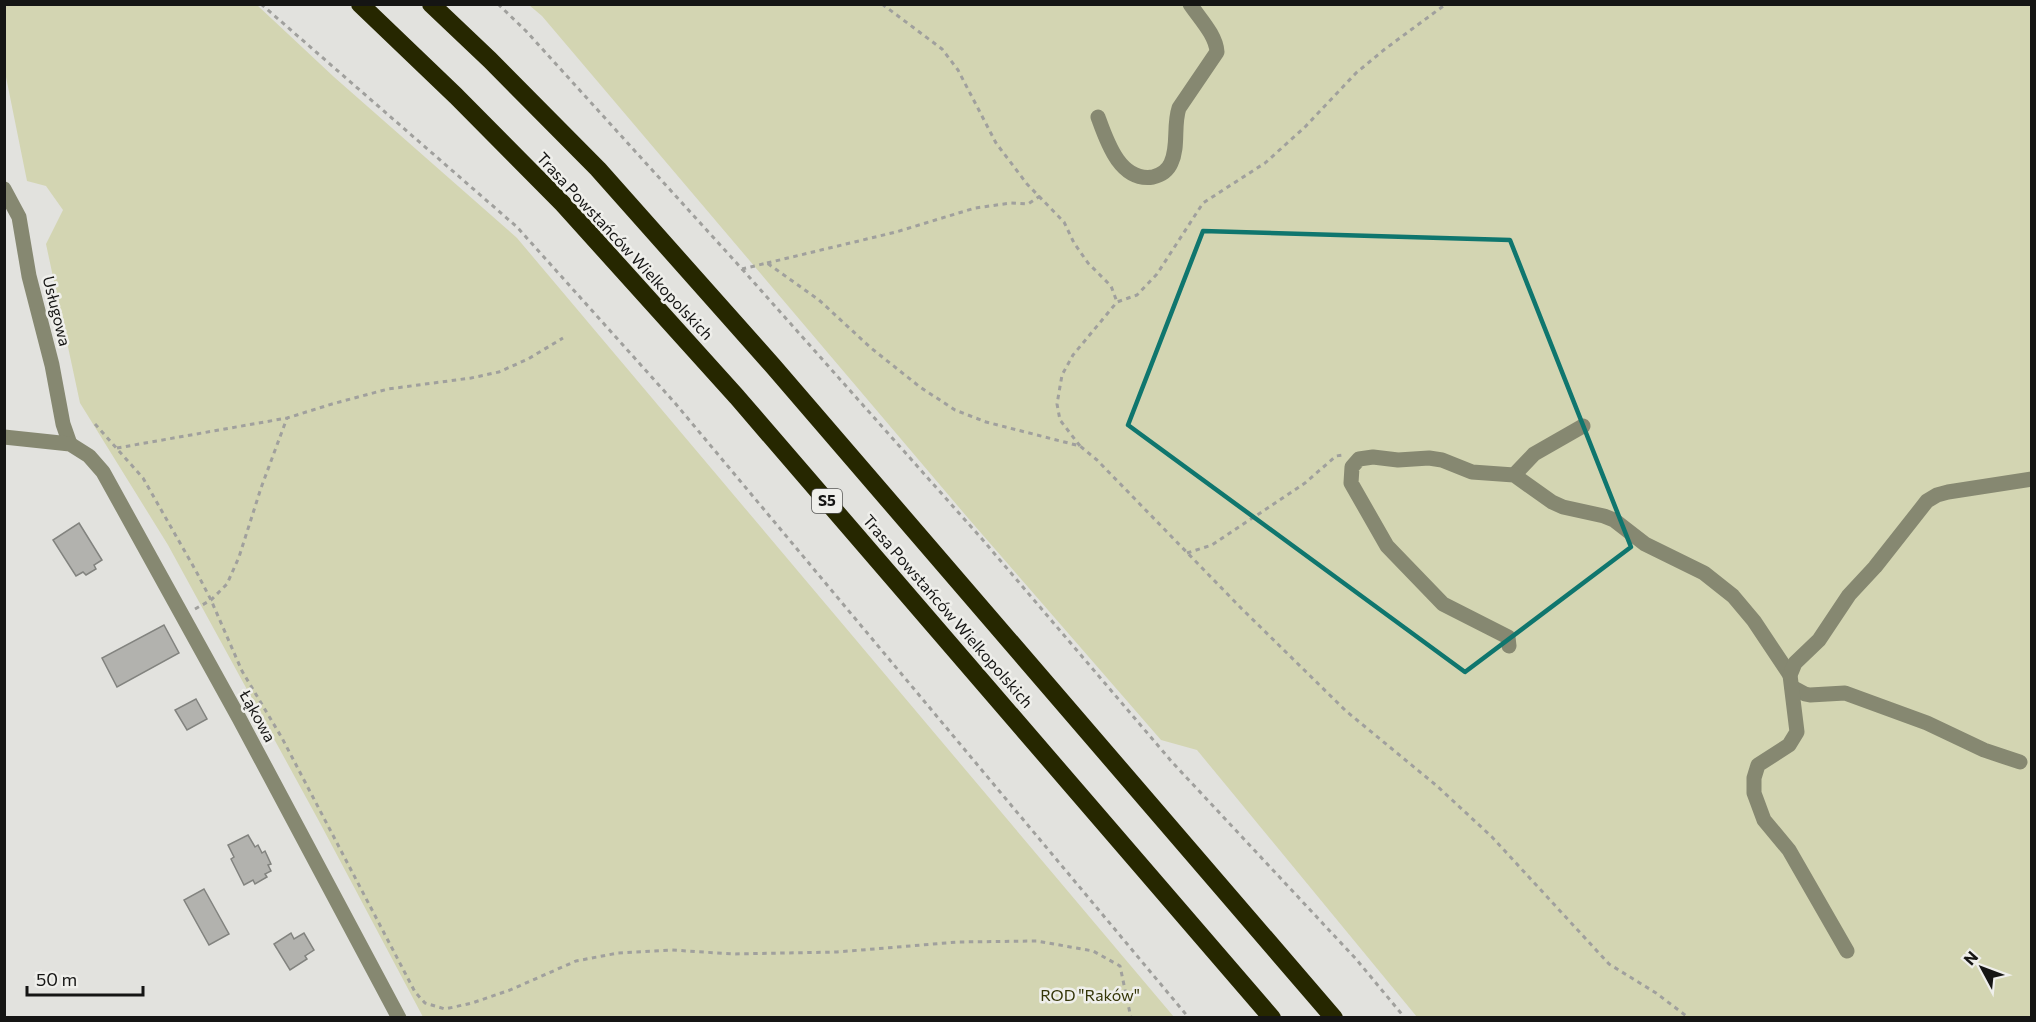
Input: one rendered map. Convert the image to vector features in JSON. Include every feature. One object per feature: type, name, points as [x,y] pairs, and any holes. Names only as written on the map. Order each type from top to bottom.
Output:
[{"type":"highway","name":"Trasa Powstańców Wielkopolskich","points":[[360,4],[456,96],[563,204],[674,327],[1272,1017]]},
{"type":"highway","name":"Trasa Powstańców Wielkopolskich","points":[[431,4],[598,169],[773,366],[1334,1017]]},
{"type":"street","points":[[1098,117],[1106,139],[1125,168],[1137,175],[1151,177],[1163,173],[1168,167],[1175,151],[1176,119],[1179,108],[1217,52],[1212,36],[1190,4]]},
{"type":"street","name":"Usługowa","points":[[4,189],[19,217],[29,276],[52,365],[63,424],[70,444]]},
{"type":"street","points":[[1514,475],[1534,454],[1583,426]]},
{"type":"street","points":[[4,437],[70,444]]},
{"type":"street","name":"Łąkowa","points":[[70,444],[89,456],[103,472],[399,1017]]},
{"type":"street","points":[[1509,646],[1508,638],[1443,604],[1387,546],[1351,483],[1350,474],[1355,463],[1365,457],[1398,460],[1429,458],[1442,460],[1472,472],[1514,475],[1558,504],[1614,520],[1645,544],[1691,565],[1716,582],[1733,596],[1754,621],[1791,681],[1805,694],[1839,692],[1855,696],[1934,726],[1984,750],[2020,762]]},
{"type":"street","points":[[1847,951],[1789,850],[1764,820],[1754,793],[1754,778],[1758,765],[1789,745],[1796,737],[1791,681],[1794,663],[1819,640],[1849,595],[1875,567],[1927,501],[1948,492],[2031,479]]},
{"type":"path","points":[[261,4],[517,227],[675,403],[1188,1017]]},
{"type":"path","points":[[498,4],[534,40],[742,269],[981,538],[1172,762],[1356,959],[1405,1017]]},
{"type":"path","points":[[882,4],[942,49],[958,70],[996,143],[1027,184],[1064,222],[1074,243],[1088,263],[1111,286],[1117,302]]},
{"type":"path","points":[[1446,4],[1356,73],[1304,128],[1265,163],[1203,203],[1157,274],[1137,295],[1117,302],[1073,355],[1062,375],[1058,389],[1057,404],[1060,420],[1080,446],[1097,460],[1346,711],[1478,823],[1609,964],[1689,1017]]},
{"type":"path","points":[[742,269],[896,232],[975,208],[1011,203],[1028,204],[1040,196]]},
{"type":"path","points":[[767,263],[819,300],[871,348],[920,387],[955,410],[986,422],[1080,446]]},
{"type":"path","points":[[116,448],[287,418],[388,389],[499,372],[528,359],[563,338]]},
{"type":"path","points":[[183,617],[211,600],[227,584],[287,418]]},
{"type":"path","points":[[95,424],[143,478],[211,600],[242,671],[282,738],[415,993],[425,1003],[445,1009],[472,1003],[510,990],[576,962],[618,953],[672,950],[733,954],[837,952],[958,942],[1037,941],[1093,951],[1120,966],[1131,1017]]},
{"type":"path","points":[[1187,553],[1212,545],[1305,483],[1336,456],[1346,455],[1355,463]]},
{"type":"highlighted area","points":[[1203,231],[1510,240],[1631,547],[1465,672],[1128,425]]},
{"type":"green space","name":"ROD \"Raków\"","points":[[5,5],[257,5],[334,77],[517,238],[1174,1017],[423,1017],[168,545],[80,403],[46,244],[63,210],[46,186],[27,181],[5,72]]},
{"type":"green space","points":[[529,5],[2031,5],[2031,1017],[1417,1017],[1197,750],[1161,740],[968,518],[542,16]]},
{"type":"building","points":[[79,523],[102,560],[94,565],[96,569],[86,575],[83,572],[76,576],[53,540]]},
{"type":"building","points":[[164,625],[179,653],[117,687],[102,658]]},
{"type":"building","points":[[196,699],[207,719],[187,730],[175,710]]},
{"type":"building","points":[[248,835],[255,847],[258,845],[262,853],[265,851],[271,864],[268,865],[271,871],[265,874],[267,877],[255,884],[253,880],[244,885],[231,859],[234,857],[228,845]]},
{"type":"building","points":[[204,889],[229,934],[209,945],[184,900]]},
{"type":"building","points":[[291,933],[294,939],[304,933],[314,950],[305,956],[307,959],[290,970],[274,944]]}]
